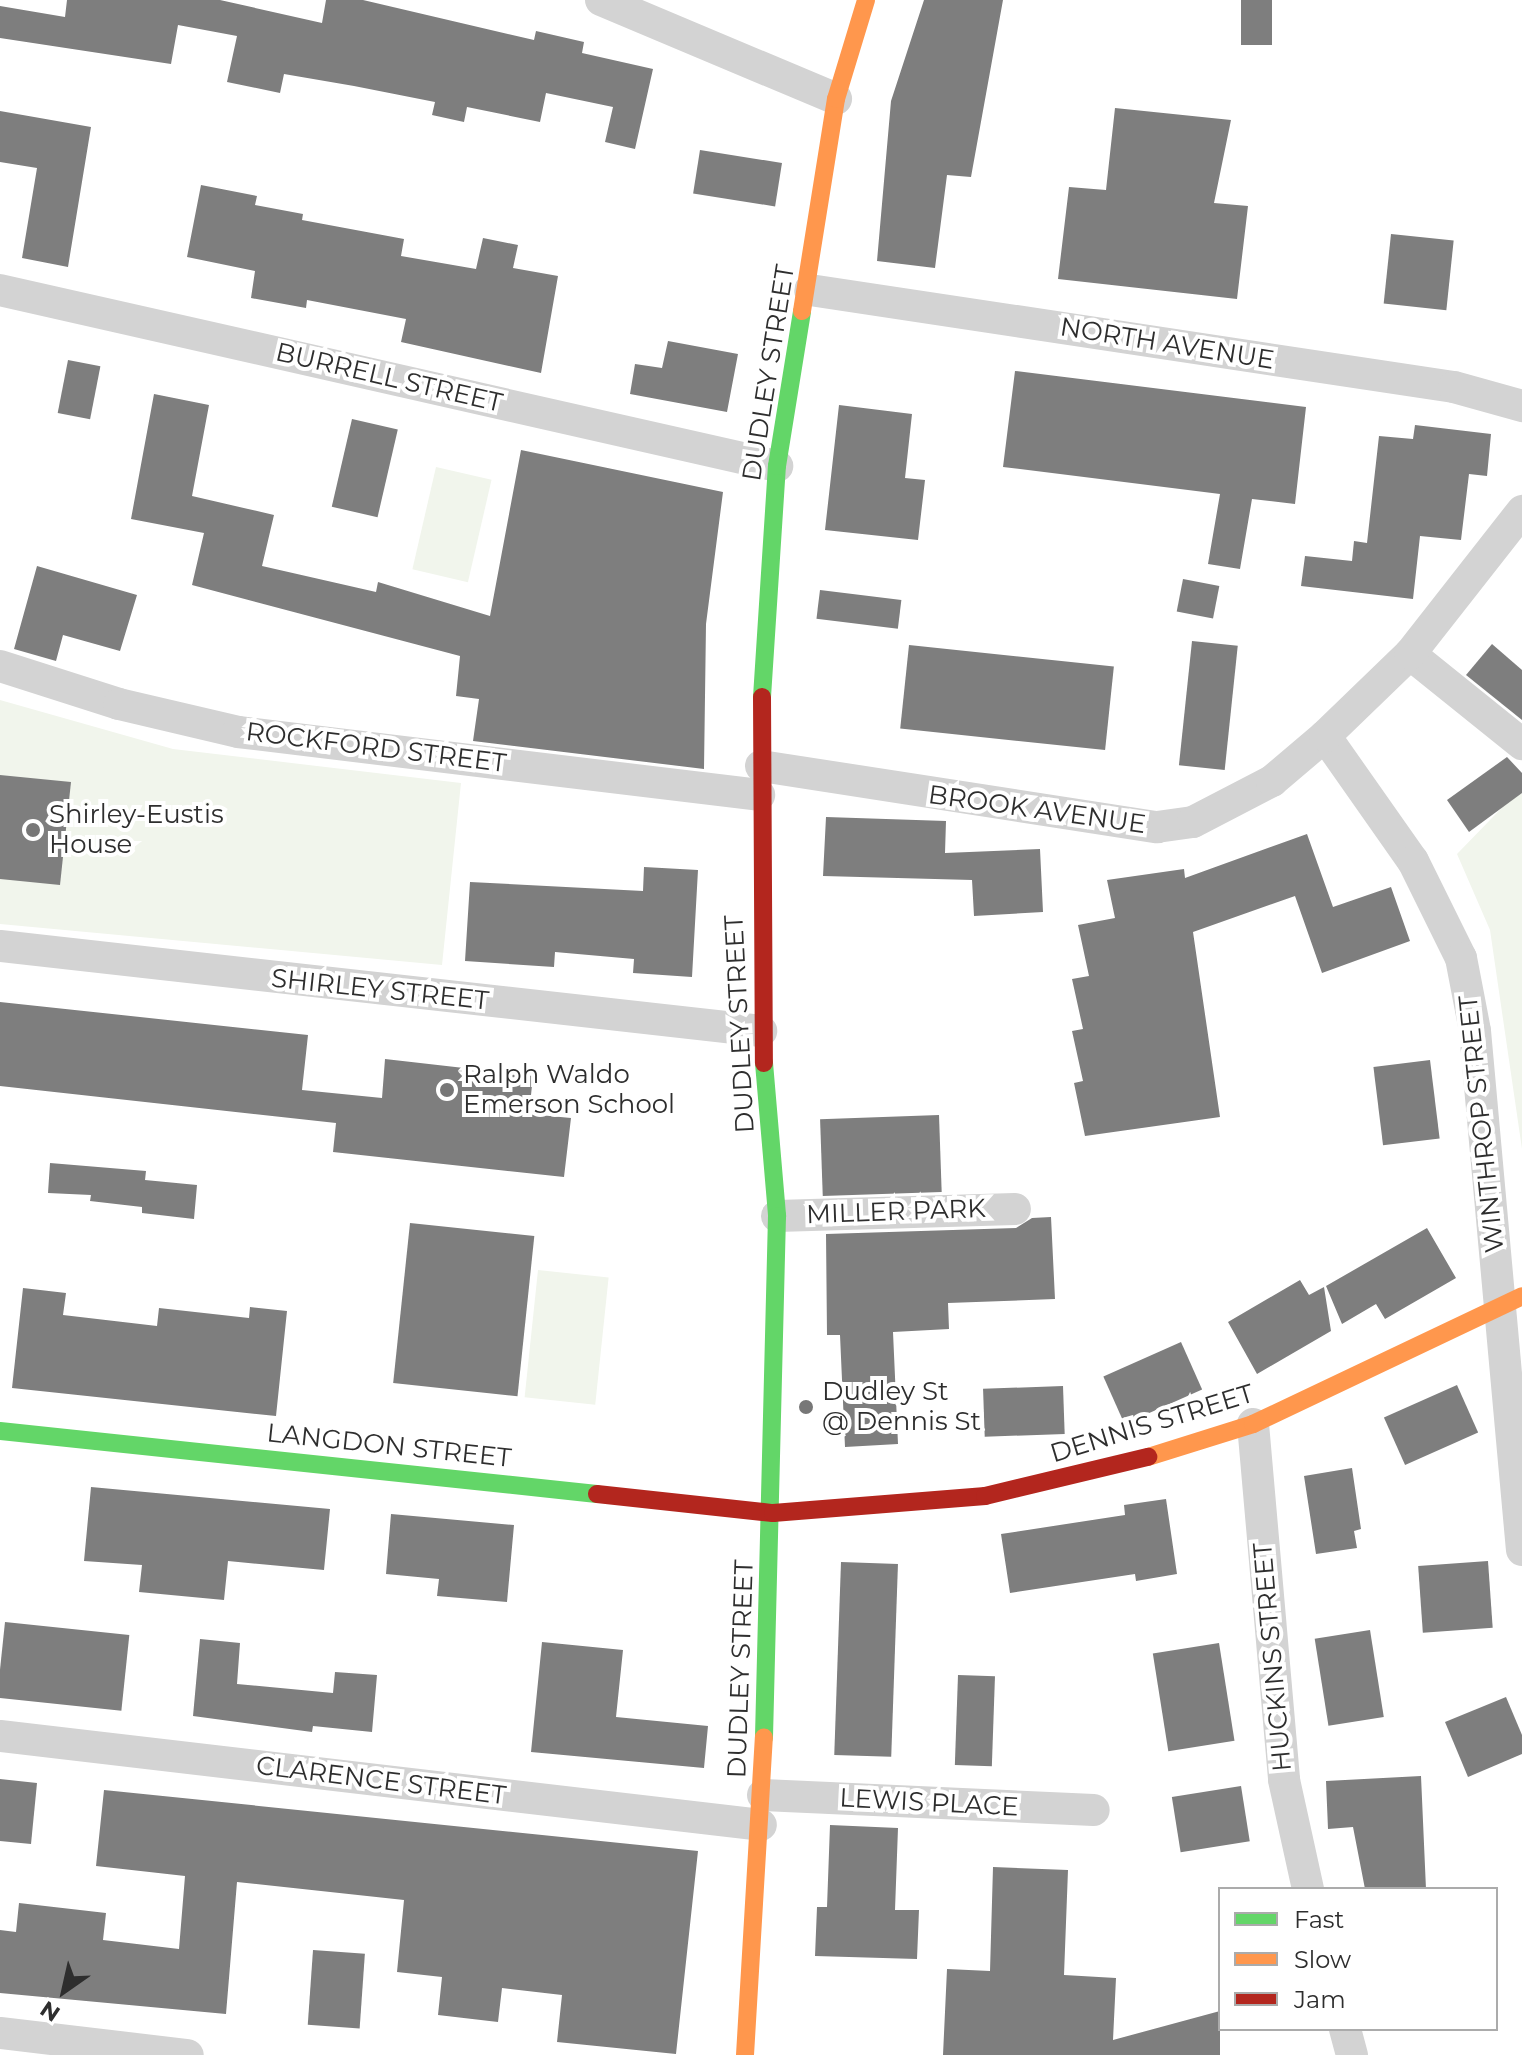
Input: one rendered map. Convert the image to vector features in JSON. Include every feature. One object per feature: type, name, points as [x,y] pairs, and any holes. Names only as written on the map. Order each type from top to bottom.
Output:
[{"type":"main road","name":"DUDLEY STREET","points":[[745,2055],[762,1810],[773,1513],[777,1216],[761,1031],[762,628],[777,466],[810,290],[836,99],[866,0]]},
{"type":"main road","name":"DENNIS STREET","points":[[773,1513],[985,1496],[1102,1471],[1253,1424],[1512,1300]]},
{"type":"main road","name":"LANGDON STREET","points":[[0,1431],[773,1513]]},
{"type":"street","points":[[601,0],[836,99]]},
{"type":"street","name":"BURRELL STREET","points":[[0,290],[777,466]]},
{"type":"street","name":"NORTH AVENUE","points":[[810,290],[1454,387],[1522,406]]},
{"type":"street","name":"BROOK AVENUE","points":[[760,781],[1157,827],[1225,811],[1325,736],[1410,654],[1522,511]]},
{"type":"street","points":[[1410,654],[1522,744]]},
{"type":"street","name":"ROCKFORD STREET","points":[[0,666],[119,704],[238,732],[760,781]]},
{"type":"street","name":"WINTHROP STREET","points":[[1325,736],[1413,861],[1461,958],[1475,1031],[1512,1300],[1522,1550]]},
{"type":"street","name":"SHIRLEY STREET","points":[[0,946],[761,1031]]},
{"type":"street","name":"MILLER PARK","points":[[777,1216],[1015,1209]]},
{"type":"street","name":"HUCKINS STREET","points":[[1253,1424],[1284,1780],[1308,1887]]},
{"type":"street","name":"CLARENCE STREET","points":[[0,1736],[762,1810]]},
{"type":"street","name":"LEWIS PLACE","points":[[762,1810],[1094,1810]]},
{"type":"street","points":[[1346,2031],[1352,2055]]},
{"type":"street","points":[[0,2033],[188,2055]]},
{"type":"shaded area","points":[[436,467],[492,480],[468,582],[412,569]]},
{"type":"shaded area","points":[[0,700],[173,749],[461,783],[442,965],[0,924]]},
{"type":"shaded area","points":[[1522,787],[1522,1149],[1490,930],[1457,854]]},
{"type":"shaded area","points":[[538,1270],[609,1277],[595,1405],[525,1397]]},
{"type":"building","points":[[67,0],[220,0],[322,23],[326,0],[363,0],[534,40],[536,31],[584,42],[582,53],[653,69],[635,149],[605,142],[613,107],[546,93],[540,122],[467,107],[464,122],[432,115],[435,102],[284,74],[280,93],[227,82],[237,36],[178,25],[171,64],[0,38],[0,6],[65,17]]},
{"type":"building","points":[[924,0],[1003,0],[971,177],[947,175],[935,268],[877,261],[891,101]]},
{"type":"building","points":[[1241,0],[1272,0],[1272,45],[1241,45]]},
{"type":"building","points":[[1115,108],[1231,120],[1214,203],[1248,206],[1237,299],[1058,279],[1069,187],[1106,190]]},
{"type":"building","points":[[0,111],[91,127],[68,267],[22,258],[37,168],[0,162]]},
{"type":"building","points":[[700,150],[782,163],[775,206],[693,193]]},
{"type":"building","points":[[201,185],[257,196],[255,205],[303,214],[302,220],[404,239],[401,256],[476,269],[483,238],[518,245],[513,268],[558,276],[541,373],[401,342],[406,319],[307,300],[306,308],[251,298],[255,271],[187,257]]},
{"type":"building","points":[[1391,234],[1454,241],[1446,310],[1384,304]]},
{"type":"building","points":[[668,341],[738,354],[727,412],[630,394],[635,364],[662,368]]},
{"type":"building","points":[[68,360],[100,366],[90,419],[58,413]]},
{"type":"building","points":[[1015,371],[1306,407],[1295,504],[1252,499],[1240,569],[1208,564],[1220,494],[1003,467]]},
{"type":"building","points":[[154,394],[209,405],[192,496],[274,515],[262,566],[376,592],[378,582],[490,616],[521,450],[723,492],[706,624],[704,769],[473,741],[479,699],[456,696],[460,656],[192,585],[204,533],[131,519]]},
{"type":"building","points":[[839,405],[912,414],[905,478],[925,480],[918,540],[825,530]]},
{"type":"building","points":[[352,419],[398,430],[378,517],[332,507]]},
{"type":"building","points":[[1415,425],[1491,434],[1487,476],[1469,474],[1461,540],[1420,536],[1413,599],[1301,586],[1305,556],[1352,561],[1354,541],[1367,543],[1379,436],[1413,439]]},
{"type":"building","points":[[37,566],[137,595],[120,651],[63,635],[56,661],[14,649]]},
{"type":"building","points":[[1183,579],[1219,586],[1213,618],[1177,611]]},
{"type":"building","points":[[820,590],[901,600],[898,629],[816,619]]},
{"type":"building","points":[[1192,641],[1238,646],[1225,770],[1179,765]]},
{"type":"building","points":[[1492,644],[1522,670],[1522,720],[1466,675]]},
{"type":"building","points":[[909,645],[1114,667],[1105,750],[900,729]]},
{"type":"building","points":[[1507,757],[1522,773],[1522,793],[1469,832],[1447,800]]},
{"type":"building","name":"Shirley-Eustis House","points":[[0,775],[71,782],[60,885],[0,879]]},
{"type":"building","points":[[826,817],[946,821],[945,853],[1040,849],[1043,912],[974,916],[972,880],[823,876]]},
{"type":"building","points":[[1307,834],[1333,907],[1391,887],[1410,941],[1322,973],[1295,896],[1193,932],[1220,1117],[1085,1136],[1074,1083],[1083,1081],[1072,1031],[1083,1029],[1072,979],[1089,976],[1078,925],[1115,918],[1107,880],[1184,869],[1185,878]]},
{"type":"building","points":[[644,867],[698,870],[692,977],[633,973],[634,959],[555,952],[554,967],[465,961],[470,882],[643,891]]},
{"type":"building","points":[[0,1002],[308,1035],[302,1090],[382,1098],[385,1059],[533,1076],[529,1114],[571,1118],[564,1177],[333,1152],[336,1123],[0,1086]]},
{"type":"building","points":[[1430,1060],[1440,1138],[1383,1145],[1373,1067]]},
{"type":"building","points":[[939,1115],[942,1192],[823,1196],[820,1119]]},
{"type":"building","points":[[50,1163],[146,1171],[145,1180],[197,1185],[194,1219],[142,1213],[142,1207],[90,1201],[91,1195],[48,1193]]},
{"type":"building","points":[[1051,1217],[1055,1299],[948,1303],[949,1329],[893,1332],[898,1444],[845,1447],[840,1335],[827,1335],[826,1234],[1016,1228],[1032,1218]]},
{"type":"building","points":[[410,1223],[534,1236],[517,1396],[393,1383]]},
{"type":"building","points":[[1427,1228],[1456,1278],[1385,1319],[1376,1304],[1342,1324],[1326,1286]]},
{"type":"building","points":[[1300,1280],[1309,1295],[1324,1287],[1331,1331],[1257,1374],[1228,1322]]},
{"type":"building","points":[[23,1288],[66,1293],[63,1315],[157,1326],[159,1308],[249,1318],[250,1307],[287,1311],[276,1416],[12,1388]]},
{"type":"building","points":[[1181,1342],[1202,1390],[1124,1424],[1103,1377]]},
{"type":"building","points":[[1457,1385],[1478,1433],[1405,1465],[1384,1418]]},
{"type":"building","points":[[1063,1386],[1065,1434],[985,1437],[983,1389]]},
{"type":"building","points":[[1352,1468],[1361,1529],[1354,1531],[1357,1548],[1316,1554],[1304,1476]]},
{"type":"building","points":[[91,1487],[330,1509],[324,1570],[228,1561],[224,1600],[139,1592],[142,1565],[84,1561]]},
{"type":"building","points":[[1166,1499],[1177,1574],[1136,1581],[1135,1574],[1010,1593],[1001,1534],[1125,1515],[1124,1505]]},
{"type":"building","points":[[391,1514],[514,1525],[507,1602],[437,1596],[439,1579],[386,1574]]},
{"type":"building","points":[[1488,1561],[1493,1628],[1423,1633],[1418,1566]]},
{"type":"building","points":[[841,1562],[898,1564],[891,1757],[834,1755]]},
{"type":"building","points":[[5,1622],[129,1635],[121,1711],[0,1698]]},
{"type":"building","points":[[1370,1630],[1384,1717],[1328,1726],[1315,1639]]},
{"type":"building","points":[[200,1639],[240,1643],[237,1684],[333,1693],[335,1672],[377,1675],[372,1732],[313,1726],[312,1732],[193,1716]]},
{"type":"building","points":[[542,1642],[623,1650],[616,1717],[708,1726],[704,1768],[531,1752]]},
{"type":"building","points":[[1219,1643],[1234,1741],[1168,1751],[1153,1653]]},
{"type":"building","points":[[958,1675],[995,1676],[992,1766],[955,1765]]},
{"type":"building","points":[[1506,1697],[1522,1735],[1522,1754],[1468,1777],[1445,1722]]},
{"type":"building","points":[[1421,1776],[1426,1887],[1365,1887],[1353,1827],[1328,1829],[1326,1781]]},
{"type":"building","points":[[0,1779],[37,1783],[31,1844],[0,1841]]},
{"type":"building","points":[[1241,1786],[1250,1841],[1181,1852],[1172,1797]]},
{"type":"building","points":[[104,1790],[698,1851],[676,2054],[557,2042],[562,1995],[502,1988],[498,2022],[438,2015],[442,1977],[397,1972],[404,1900],[237,1882],[226,2014],[0,1993],[0,1930],[16,1932],[19,1903],[106,1913],[103,1940],[179,1949],[185,1876],[96,1866]]},
{"type":"building","points":[[830,1825],[898,1828],[895,1910],[919,1910],[917,1959],[815,1956],[817,1907],[827,1907]]},
{"type":"building","points":[[993,1867],[1068,1870],[1064,1975],[1116,1978],[1113,2040],[1218,2012],[1220,2055],[943,2055],[947,1969],[990,1971]]},
{"type":"building","points":[[313,1950],[365,1954],[360,2028],[308,2025]]},
{"type":"traffic: fast","points":[[762,697],[777,466],[802,311]]},
{"type":"traffic: fast","points":[[764,1063],[777,1216],[764,1738]]},
{"type":"traffic: fast","points":[[0,1431],[597,1494]]},
{"type":"traffic: slow","points":[[802,311],[836,99],[866,0]]},
{"type":"traffic: slow","points":[[1148,1457],[1253,1424],[1522,1296]]},
{"type":"traffic: slow","points":[[745,2055],[764,1738]]},
{"type":"traffic: jam","points":[[762,697],[764,1063]]},
{"type":"traffic: jam","points":[[597,1494],[773,1513],[985,1496],[1148,1457]]},
{"type":"place","name":"Shirley-Eustis House","points":[[33,830]]},
{"type":"place","name":"Ralph Waldo Emerson School","points":[[447,1090]]},
{"type":"place","name":"Dudley St @ Dennis St","points":[[806,1407]]}]
